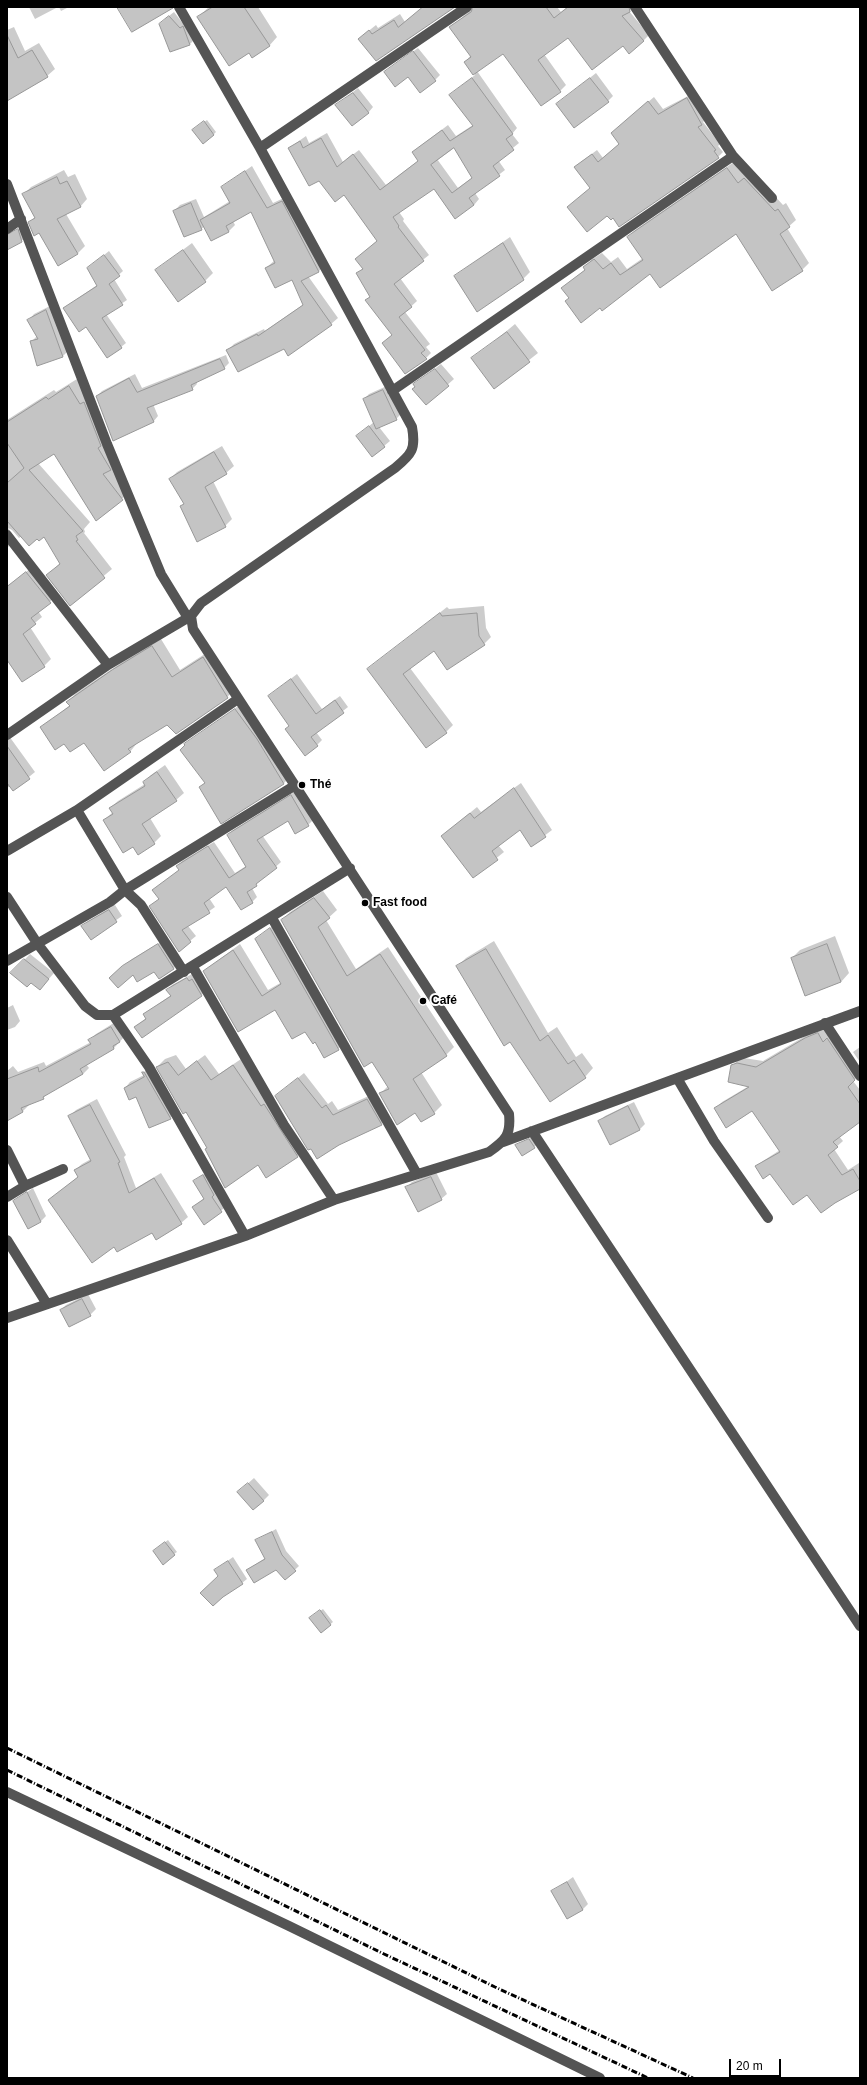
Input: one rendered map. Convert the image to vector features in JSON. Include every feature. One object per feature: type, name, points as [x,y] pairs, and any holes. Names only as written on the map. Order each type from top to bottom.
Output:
[{"type":"street","points":[[8,731],[108,665],[190,617],[201,603],[406,459],[415,444],[412,427],[260,148],[179,7]]},
{"type":"street","points":[[260,148],[467,7]]},
{"type":"street","points":[[635,7],[734,156],[772,198]]},
{"type":"street","points":[[392,391],[734,156]]},
{"type":"street","points":[[7,184],[113,458],[161,574],[190,617],[193,629],[238,700],[350,868],[508,1114],[510,1128],[504,1142]]},
{"type":"street","points":[[7,229],[21,219]]},
{"type":"street","points":[[7,535],[108,665]]},
{"type":"street","points":[[7,851],[77,810],[238,700]]},
{"type":"street","points":[[7,961],[110,902],[125,890],[294,786]]},
{"type":"street","points":[[77,810],[125,890],[141,905],[184,972]]},
{"type":"street","points":[[7,897],[37,943],[86,1006],[97,1015],[114,1015],[272,918],[350,868]]},
{"type":"street","points":[[272,918],[417,1174]]},
{"type":"street","points":[[193,966],[284,1125],[334,1200]]},
{"type":"street","points":[[7,1318],[245,1236],[334,1200],[489,1152],[504,1142],[532,1131],[860,1010]]},
{"type":"street","points":[[114,1015],[149,1067],[245,1236]]},
{"type":"street","points":[[825,1023],[860,1076]]},
{"type":"street","points":[[677,1078],[714,1141],[768,1218]]},
{"type":"street","points":[[532,1131],[860,1626]]},
{"type":"street","points":[[7,1150],[25,1186]]},
{"type":"street","points":[[7,1197],[25,1186],[63,1169]]},
{"type":"street","points":[[7,1240],[46,1304]]},
{"type":"street","points":[[7,1792],[296,1929],[600,2078]]},
{"type":"building","points":[[117,7],[173,7],[173,8],[132,32]]},
{"type":"building","points":[[213,7],[244,7],[270,46],[252,58],[249,53],[229,66],[197,17]]},
{"type":"building","points":[[423,7],[455,7],[376,61],[358,39],[369,30],[372,34],[394,20],[398,27]]},
{"type":"building","points":[[473,7],[546,7],[554,18],[568,7],[629,7],[630,12],[622,16],[644,41],[629,54],[623,46],[592,70],[568,38],[538,60],[561,92],[541,106],[503,54],[473,75],[464,62],[471,57],[449,27],[471,12]]},
{"type":"building","points":[[169,16],[180,28],[183,26],[190,45],[170,52],[159,24]]},
{"type":"building","points":[[7,35],[18,58],[32,50],[48,77],[7,101]]},
{"type":"building","points":[[413,51],[436,81],[420,93],[408,77],[395,87],[384,72]]},
{"type":"building","points":[[472,78],[513,134],[506,139],[514,150],[493,166],[500,176],[469,198],[474,205],[455,219],[434,189],[393,217],[399,226],[398,227],[424,261],[394,284],[412,307],[399,317],[425,350],[421,353],[427,359],[405,374],[382,343],[392,335],[365,300],[370,297],[356,273],[363,269],[355,259],[377,241],[344,195],[335,202],[319,181],[309,186],[288,148],[300,141],[303,148],[321,138],[337,167],[353,154],[380,190],[418,161],[412,152],[442,130],[450,141],[473,126],[449,95]],"holes":[[[454,148],[472,178],[452,193],[431,165]]]},
{"type":"building","points":[[590,78],[609,102],[574,128],[556,104]]},
{"type":"building","points":[[353,93],[369,113],[352,126],[335,105]]},
{"type":"building","points":[[687,98],[702,125],[698,127],[716,150],[714,151],[719,158],[619,227],[613,218],[611,220],[607,216],[587,232],[567,207],[590,188],[574,167],[592,154],[598,162],[619,144],[611,133],[648,101],[658,114]]},
{"type":"building","points":[[204,121],[214,135],[203,144],[192,130]]},
{"type":"building","points":[[727,168],[738,183],[744,178],[775,211],[778,209],[790,227],[780,234],[803,271],[772,291],[736,234],[660,288],[650,274],[602,311],[600,308],[581,323],[565,301],[569,298],[561,288],[585,270],[583,267],[594,259],[603,269],[611,263],[620,275],[643,260],[627,237]]},
{"type":"building","points":[[245,171],[267,208],[282,201],[319,272],[301,281],[332,325],[288,356],[284,349],[238,372],[226,350],[257,334],[258,336],[303,305],[292,280],[275,288],[265,268],[275,263],[251,212],[226,226],[229,232],[211,241],[200,220],[230,203],[221,187]]},
{"type":"building","points":[[57,177],[60,184],[67,181],[81,207],[57,219],[78,254],[58,266],[39,233],[34,236],[28,222],[35,218],[22,194]]},
{"type":"building","points":[[191,203],[202,230],[184,237],[173,211]]},
{"type":"building","points":[[18,229],[22,242],[7,250],[7,235]]},
{"type":"building","points":[[503,243],[524,280],[477,312],[454,276]]},
{"type":"building","points":[[183,250],[206,282],[178,302],[155,270]]},
{"type":"building","points":[[104,255],[120,276],[109,284],[123,305],[102,318],[122,348],[107,358],[86,327],[79,332],[63,308],[97,286],[87,268]]},
{"type":"building","points":[[46,310],[63,357],[37,366],[30,341],[38,339],[27,320]]},
{"type":"building","points":[[507,332],[530,362],[494,389],[471,358]]},
{"type":"building","points":[[220,359],[225,369],[191,385],[193,390],[147,408],[154,422],[113,441],[96,396],[129,378],[137,392]]},
{"type":"building","points":[[435,369],[449,386],[426,405],[412,389],[415,387],[413,384]]},
{"type":"building","points":[[69,386],[80,404],[84,402],[101,446],[98,448],[111,470],[103,474],[123,500],[96,521],[54,454],[29,470],[83,531],[76,536],[78,540],[76,541],[105,578],[70,606],[46,575],[60,564],[44,537],[39,541],[37,539],[29,546],[7,521],[7,483],[24,468],[7,443],[7,422],[46,397],[48,399]]},
{"type":"building","points":[[383,390],[397,420],[376,429],[363,399]]},
{"type":"building","points":[[369,426],[385,447],[372,457],[356,436]]},
{"type":"building","points":[[214,452],[227,474],[205,487],[226,527],[197,542],[180,506],[184,504],[169,479]]},
{"type":"building","points":[[26,572],[51,603],[31,618],[36,624],[23,634],[45,667],[22,682],[7,660],[7,587]]},
{"type":"building","points":[[440,613],[442,616],[477,613],[479,636],[485,645],[447,670],[434,651],[403,674],[447,733],[426,748],[367,669]]},
{"type":"building","points":[[152,646],[172,677],[203,657],[228,698],[176,734],[167,725],[128,749],[131,752],[104,771],[84,743],[70,752],[64,744],[55,750],[40,727],[70,706],[66,702],[112,670]]},
{"type":"building","points":[[291,679],[316,714],[335,700],[344,713],[311,737],[318,746],[305,756],[285,729],[289,726],[268,696]]},
{"type":"building","points":[[235,709],[257,739],[284,784],[221,824],[199,787],[205,783],[180,750],[185,745],[184,744]]},
{"type":"building","points":[[7,746],[30,779],[13,791],[7,783]]},
{"type":"building","points":[[157,772],[177,801],[142,824],[155,844],[138,855],[133,847],[123,853],[103,820],[113,814],[109,808],[145,786],[143,782]]},
{"type":"building","points":[[514,788],[546,837],[531,847],[520,830],[492,851],[498,860],[473,878],[441,836],[470,813],[474,818]]},
{"type":"building","points":[[291,795],[309,826],[295,834],[288,821],[257,840],[277,868],[256,884],[257,886],[247,892],[253,903],[241,910],[226,887],[204,903],[210,913],[182,930],[191,942],[179,952],[149,906],[159,899],[152,890],[179,870],[176,866],[208,846],[229,878],[246,867],[227,835]]},
{"type":"building","points":[[314,898],[330,918],[318,927],[347,976],[380,954],[447,1056],[413,1079],[435,1114],[421,1122],[415,1113],[397,1125],[379,1093],[389,1089],[372,1062],[364,1067],[281,920]]},
{"type":"building","points":[[109,910],[117,922],[91,940],[81,926]]},
{"type":"building","points":[[270,928],[339,1050],[324,1058],[315,1042],[313,1044],[305,1032],[292,1039],[275,1010],[238,1032],[203,971],[233,950],[262,996],[281,984],[255,939]]},
{"type":"building","points":[[158,944],[174,969],[159,979],[154,972],[137,982],[133,975],[118,988],[109,978],[122,966]]},
{"type":"building","points":[[827,944],[841,982],[805,996],[791,958]]},
{"type":"building","points":[[486,949],[540,1041],[548,1035],[568,1064],[574,1060],[586,1078],[550,1102],[510,1042],[504,1046],[456,966]]},
{"type":"building","points":[[24,959],[49,979],[40,990],[31,983],[27,987],[10,973]]},
{"type":"building","points":[[187,978],[189,981],[192,979],[202,996],[142,1038],[134,1027],[146,1019],[143,1014],[171,996],[166,990]]},
{"type":"building","points":[[111,1027],[120,1042],[113,1046],[114,1049],[80,1069],[83,1074],[43,1097],[44,1099],[21,1108],[23,1112],[7,1121],[7,1079],[38,1067],[39,1072],[91,1044],[88,1040]]},
{"type":"building","points":[[818,1033],[823,1042],[827,1038],[855,1080],[848,1087],[860,1104],[860,1122],[833,1142],[838,1147],[828,1155],[842,1175],[853,1169],[860,1181],[860,1189],[821,1213],[807,1195],[793,1205],[770,1174],[763,1179],[755,1166],[780,1152],[752,1111],[726,1128],[714,1108],[749,1087],[728,1082],[731,1065],[737,1063],[756,1067],[805,1038]]},
{"type":"building","points":[[197,1061],[211,1080],[233,1065],[261,1106],[264,1104],[298,1157],[266,1178],[258,1165],[225,1188],[205,1149],[207,1148],[186,1112],[183,1114],[156,1067],[168,1062],[178,1075]]},
{"type":"building","points":[[142,1072],[144,1072],[171,1119],[149,1128],[136,1097],[129,1100],[124,1088],[144,1077]]},
{"type":"building","points":[[298,1078],[322,1108],[326,1105],[333,1115],[367,1099],[382,1125],[339,1145],[317,1159],[311,1149],[308,1150],[275,1096]]},
{"type":"building","points":[[90,1105],[120,1162],[118,1163],[129,1193],[154,1178],[182,1224],[156,1240],[152,1233],[117,1252],[114,1247],[92,1263],[48,1200],[78,1177],[74,1170],[91,1161],[68,1116]]},
{"type":"building","points":[[628,1106],[640,1130],[610,1145],[598,1121]]},
{"type":"building","points":[[529,1139],[535,1148],[522,1156],[515,1145]]},
{"type":"building","points":[[203,1175],[214,1195],[212,1197],[222,1212],[204,1225],[192,1207],[204,1199],[193,1181]]},
{"type":"building","points":[[431,1177],[442,1200],[418,1212],[405,1187]]},
{"type":"building","points":[[27,1192],[41,1222],[28,1229],[13,1201]]},
{"type":"building","points":[[82,1299],[91,1316],[69,1327],[60,1310]]},
{"type":"building","points":[[248,1483],[264,1501],[253,1510],[237,1492]]},
{"type":"building","points":[[272,1532],[282,1555],[296,1571],[285,1580],[276,1570],[254,1583],[246,1570],[265,1559],[255,1540]]},
{"type":"building","points":[[165,1542],[175,1555],[163,1565],[153,1551]]},
{"type":"building","points":[[228,1561],[243,1584],[223,1597],[213,1606],[200,1593],[218,1576],[214,1570]]},
{"type":"building","points":[[320,1610],[331,1625],[321,1633],[309,1618]]},
{"type":"building","points":[[567,1882],[583,1910],[567,1919],[551,1891]]},
{"type":"railway","points":[[7,1748],[495,1987],[693,2078]]},
{"type":"railway","points":[[7,1770],[384,1954],[648,2078]]},
{"type":"place","name":"Thé","points":[[302,785]]},
{"type":"place","name":"Fast food","points":[[365,903]]},
{"type":"place","name":"Café","points":[[423,1001]]}]
